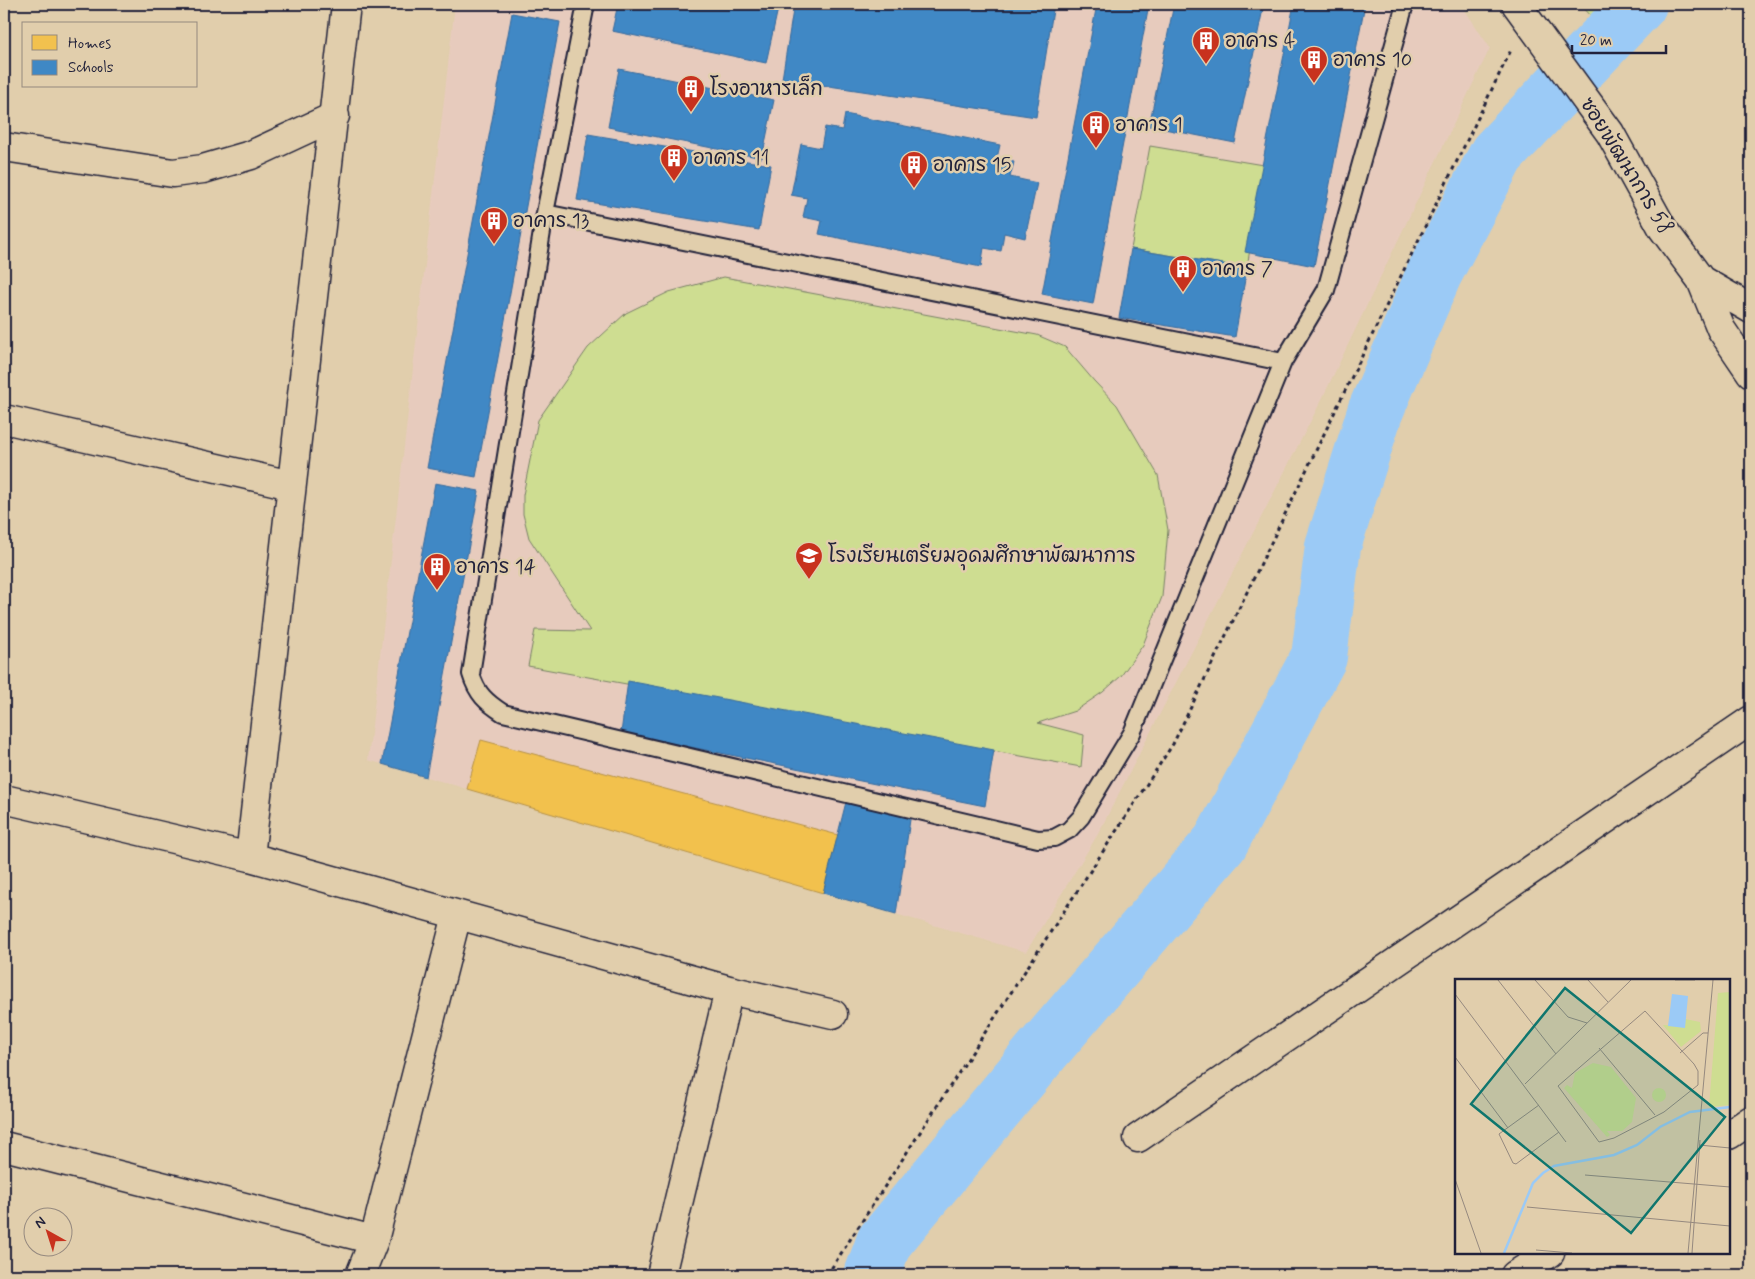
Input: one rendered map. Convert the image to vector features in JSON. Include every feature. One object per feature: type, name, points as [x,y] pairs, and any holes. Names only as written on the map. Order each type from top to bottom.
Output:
[{"type":"street","points":[[250,857],[291,485],[335,116],[346,4]]},
{"type":"street","name":"ซอยพัฒนาการ 58","points":[[1516,4],[1610,133],[1663,229],[1701,280],[1721,329],[1751,373]]},
{"type":"street","points":[[4,146],[174,173],[204,169],[251,155],[335,116]]},
{"type":"street","name":"ซอยพัฒนาการ 58","points":[[1701,280],[1751,310]]},
{"type":"street","points":[[1721,329],[1751,310]]},
{"type":"street","points":[[4,419],[291,485]]},
{"type":"street","points":[[1138,1138],[1751,720]]},
{"type":"street","points":[[4,799],[250,857],[729,990],[833,1014]]},
{"type":"street","points":[[360,1275],[374,1240],[457,915]]},
{"type":"street","points":[[661,1275],[729,990]]},
{"type":"street","points":[[1730,1134],[1751,1120]]},
{"type":"street","points":[[4,1146],[374,1240]]},
{"type":"street","points":[[1515,1275],[1548,1254]]},
{"type":"lane","points":[[586,4],[546,213],[471,674],[475,688],[486,702],[503,713],[1038,839],[1054,838],[1069,830],[1081,817],[1132,734],[1283,362],[1326,290],[1405,4]]},
{"type":"lane","points":[[546,213],[1283,362]]},
{"type":"path","points":[[827,1275],[1173,744],[1512,48]]},
{"type":"shaded area","name":"โรงเรียนเตรียมอุดมศึกษาพัฒนาการ","points":[[455,4],[1461,4],[1490,48],[1322,399],[1098,834],[1026,952],[368,760]]},
{"type":"green space","points":[[1580,4],[1609,4],[1594,19]]},
{"type":"green space","points":[[1150,146],[1263,165],[1247,268],[1131,249]]},
{"type":"green space","points":[[724,277],[1037,335],[1065,347],[1117,405],[1158,475],[1168,530],[1162,597],[1143,645],[1121,676],[1103,692],[1075,711],[1038,723],[1084,735],[1081,767],[528,666],[535,630],[590,631],[529,538],[523,514],[523,495],[538,420],[588,348],[626,313],[669,292]]},
{"type":"building: Homes","points":[[481,740],[838,835],[823,893],[467,789]]},
{"type":"building: Schools","points":[[618,4],[779,4],[766,63],[612,31]]},
{"type":"building: Schools","points":[[794,4],[1054,4],[1036,117],[782,79]]},
{"type":"building: Schools","name":"อาคาร 1","points":[[1097,4],[1149,4],[1093,304],[1042,294]]},
{"type":"building: Schools","name":"อาคาร 4","points":[[1174,4],[1264,4],[1235,143],[1149,126]]},
{"type":"building: Schools","name":"อาคาร 10","points":[[1294,4],[1365,4],[1314,266],[1245,252]]},
{"type":"building: Schools","name":"อาคาร 13","points":[[512,13],[560,22],[476,477],[427,468]]},
{"type":"building: Schools","name":"โรงอาหารเล็ก","points":[[619,69],[774,100],[762,158],[608,127]]},
{"type":"building: Schools","name":"อาคาร 15","points":[[845,114],[1000,145],[997,158],[1014,162],[1010,177],[1037,183],[1025,238],[1004,233],[1001,251],[984,248],[981,267],[819,234],[822,221],[803,217],[807,198],[791,195],[801,144],[821,148],[825,127],[842,130]]},
{"type":"building: Schools","name":"อาคาร 11","points":[[588,134],[771,165],[759,230],[577,200]]},
{"type":"building: Schools","name":"อาคาร 7","points":[[1131,249],[1247,268],[1235,337],[1119,318]]},
{"type":"building: Schools","name":"อาคาร 14","points":[[435,483],[479,491],[426,777],[382,764]]},
{"type":"building: Schools","points":[[628,681],[994,750],[985,806],[621,733]]},
{"type":"building: Schools","points":[[846,802],[911,813],[896,914],[823,893]]},
{"type":"waterway","points":[[872,1275],[884,1242],[1043,1050],[1220,843],[1319,657],[1333,546],[1375,412],[1434,274],[1497,154],[1639,4]]},
{"type":"place","name":"อาคาร 4","points":[[1206,65]]},
{"type":"place","name":"อาคาร 10","points":[[1314,84]]},
{"type":"place","name":"โรงอาหารเล็ก","points":[[691,113]]},
{"type":"place","name":"อาคาร 1","points":[[1096,149]]},
{"type":"place","name":"อาคาร 11","points":[[674,182]]},
{"type":"place","name":"อาคาร 15","points":[[914,189]]},
{"type":"place","name":"อาคาร 13","points":[[494,245]]},
{"type":"place","name":"อาคาร 7","points":[[1183,293]]},
{"type":"place","name":"โรงเรียนเตรียมอุดมศึกษาพัฒนาการ","points":[[809,580]]},
{"type":"place","name":"อาคาร 14","points":[[437,591]]}]
